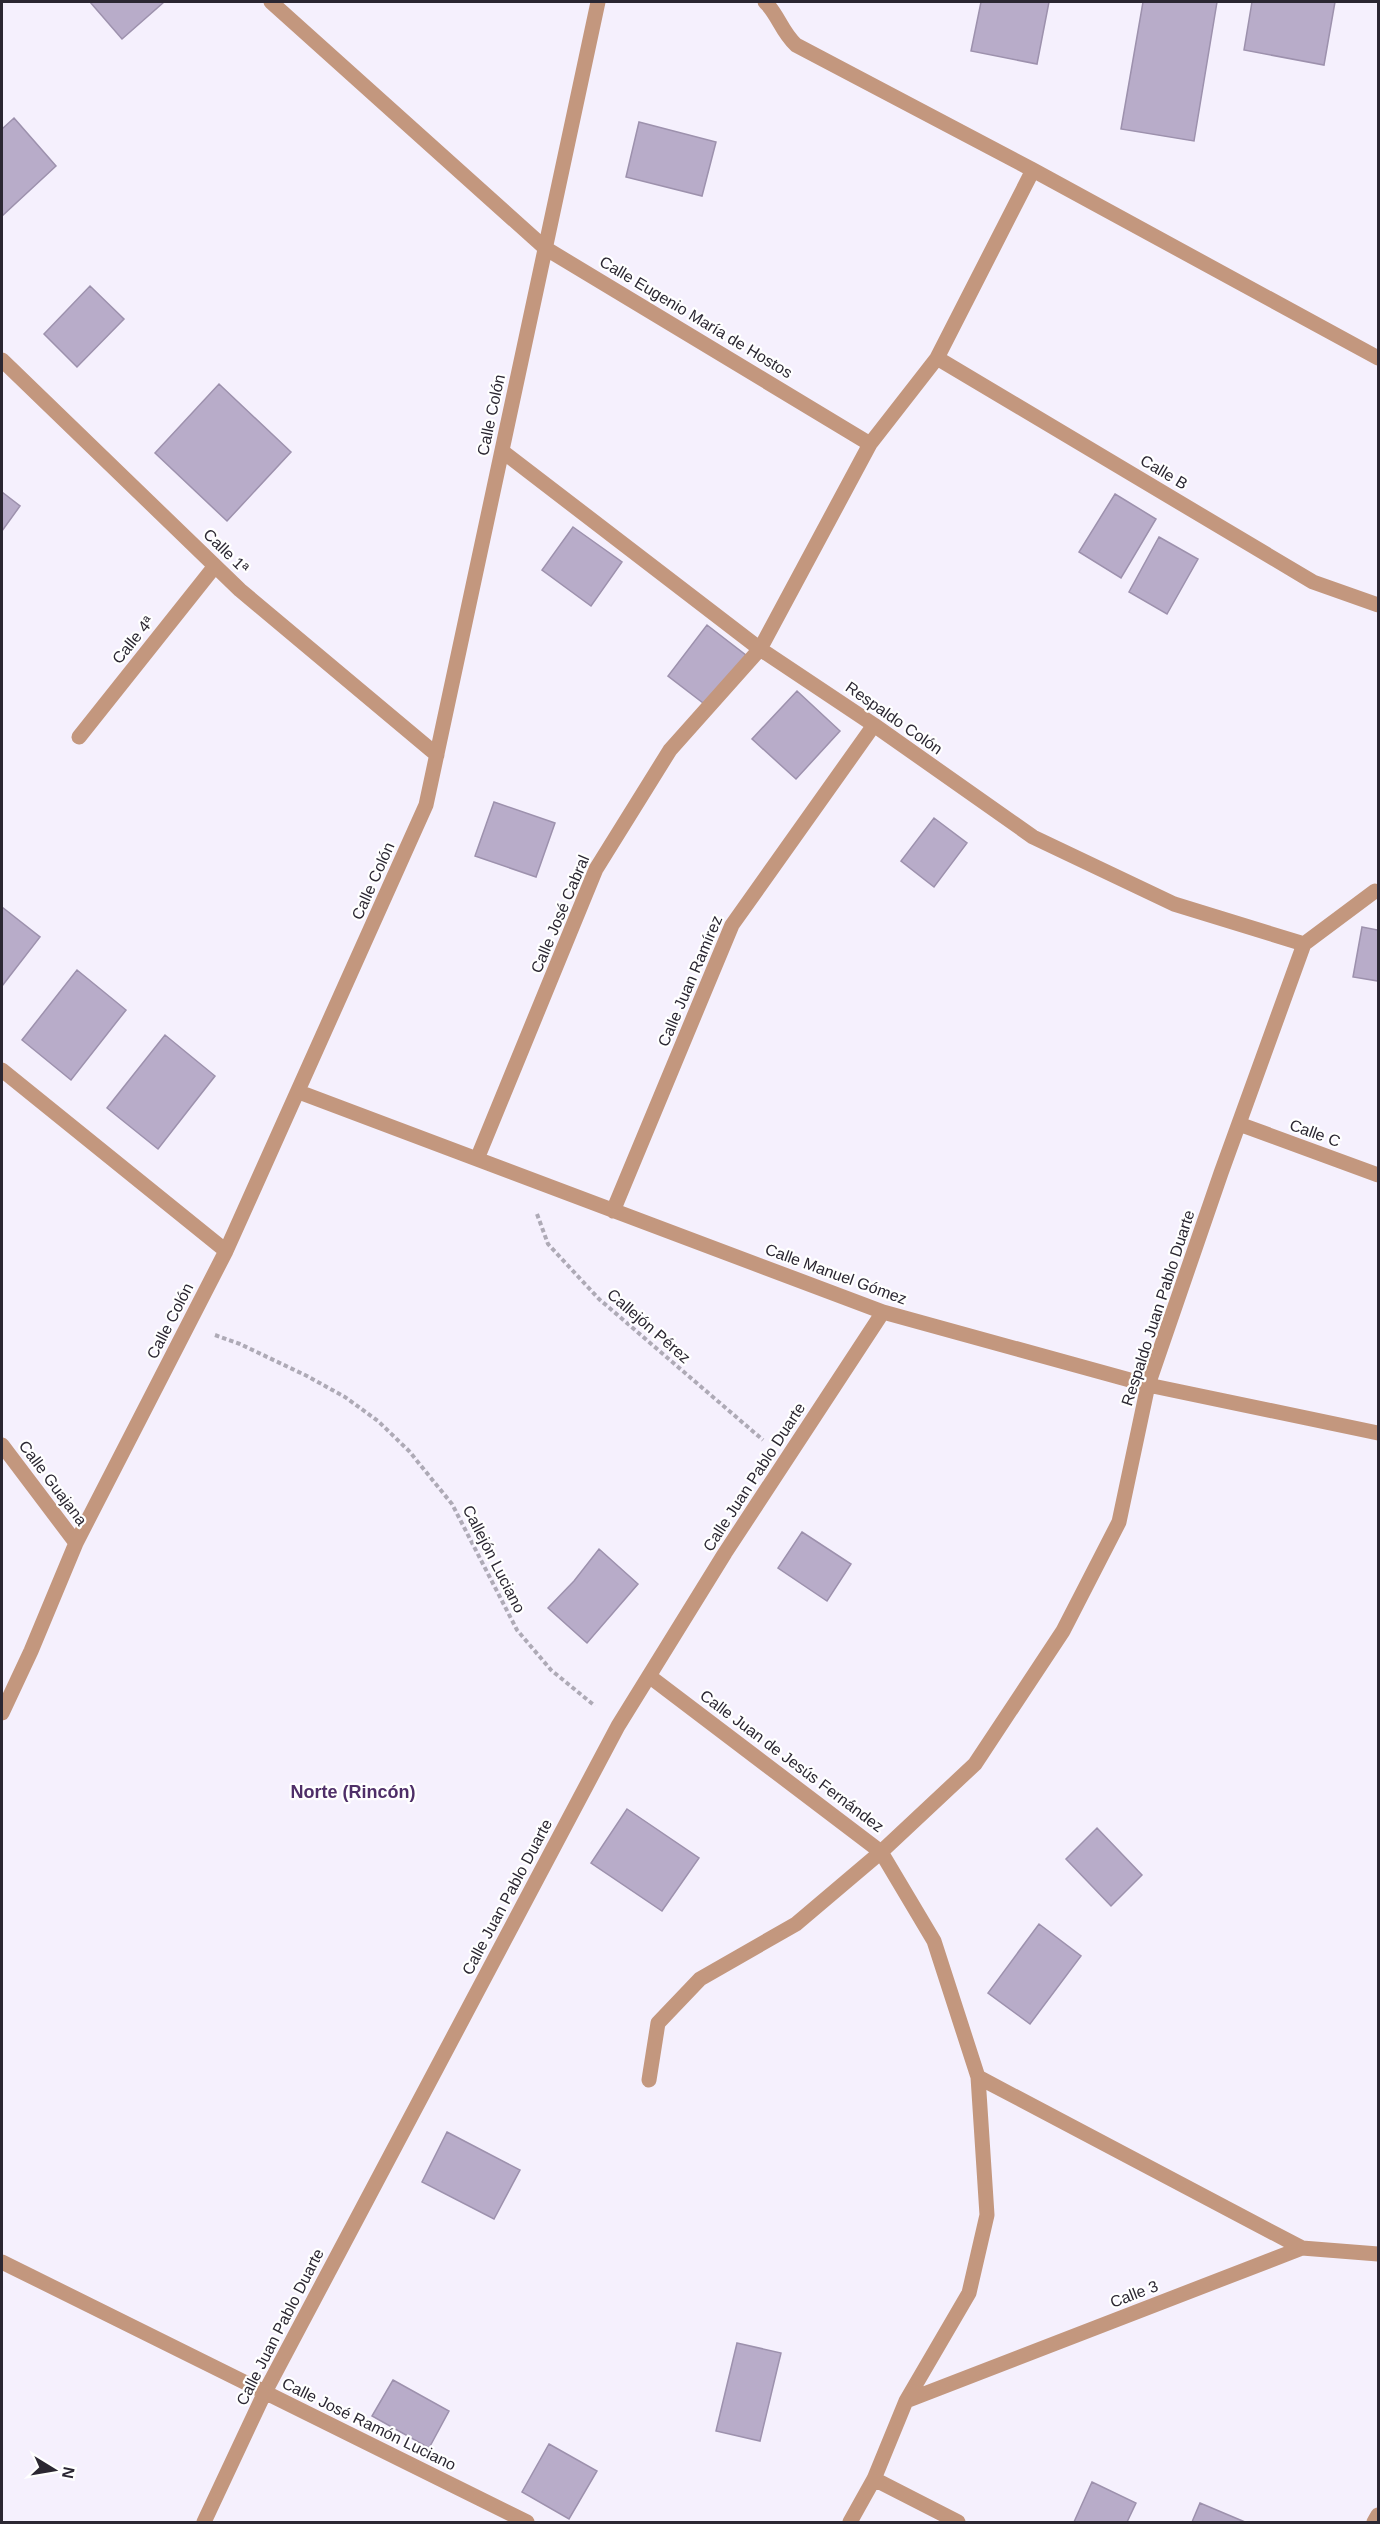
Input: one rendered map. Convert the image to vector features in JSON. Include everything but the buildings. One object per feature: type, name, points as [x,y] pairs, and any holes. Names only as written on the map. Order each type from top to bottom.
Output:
[{"type":"street","name":"Calle Eugenio María de Hostos","points":[[271,2],[546,248],[870,444]]},
{"type":"street","name":"Calle Colón","points":[[2,1713],[31,1651],[76,1543],[225,1251],[299,1092],[426,805],[598,2]]},
{"type":"street","points":[[765,2],[772,8],[784,34],[796,45],[1033,170],[1378,358]]},
{"type":"street","points":[[870,444],[937,358],[1033,170]]},
{"type":"street","name":"Calle B","points":[[937,358],[1313,582],[1378,605]]},
{"type":"street","name":"Calle 1ª","points":[[2,360],[240,590],[437,755]]},
{"type":"street","name":"Calle José Cabral","points":[[477,1160],[596,869],[670,750],[760,649],[870,444]]},
{"type":"street","name":"Respaldo Colón","points":[[502,451],[760,649],[1033,837],[1174,904],[1304,944]]},
{"type":"street","name":"Calle 4ª","points":[[79,737],[215,566]]},
{"type":"street","name":"Calle Juan Ramírez","points":[[613,1211],[732,925],[873,725]]},
{"type":"street","points":[[1304,944],[1378,891]]},
{"type":"street","name":"Respaldo Juan Pablo Duarte","points":[[649,2080],[658,2023],[700,1979],[796,1924],[881,1852],[975,1764],[1063,1631],[1119,1522],[1148,1385],[1304,944]]},
{"type":"street","points":[[2,1070],[225,1251]]},
{"type":"street","name":"Calle Manuel Gómez","points":[[299,1092],[883,1312],[1148,1385],[1378,1433]]},
{"type":"street","name":"Calle C","points":[[1239,1124],[1378,1175]]},
{"type":"street","name":"Calle Juan Pablo Duarte","points":[[204,2523],[265,2392],[618,1726],[786,1460],[883,1312]]},
{"type":"street","name":"Calle Guajana","points":[[2,1445],[76,1543]]},
{"type":"street","name":"Calle Juan de Jesús Fernández","points":[[649,1676],[881,1852],[934,1941],[978,2077],[987,2215],[969,2293],[906,2401],[874,2479],[850,2523]]},
{"type":"street","points":[[978,2077],[1302,2248]]},
{"type":"street","name":"Calle 3","points":[[906,2401],[1302,2248],[1378,2254]]},
{"type":"street","name":"Calle José Ramón Luciano","points":[[2,2262],[527,2523]]},
{"type":"street","points":[[874,2479],[958,2523]]},
{"type":"street","points":[[1374,2523],[1378,2515]]},
{"type":"path","name":"Callejón Pérez","points":[[546,1186],[537,1214],[548,1244],[599,1299],[786,1460]]},
{"type":"path","name":"Callejón Luciano","points":[[187,1327],[215,1335],[268,1357],[345,1397],[378,1421],[409,1451],[452,1503],[517,1630],[551,1670],[618,1726]]},
{"type":"district","name":"Norte (Rincón)","points":[[353,1792]]}]
